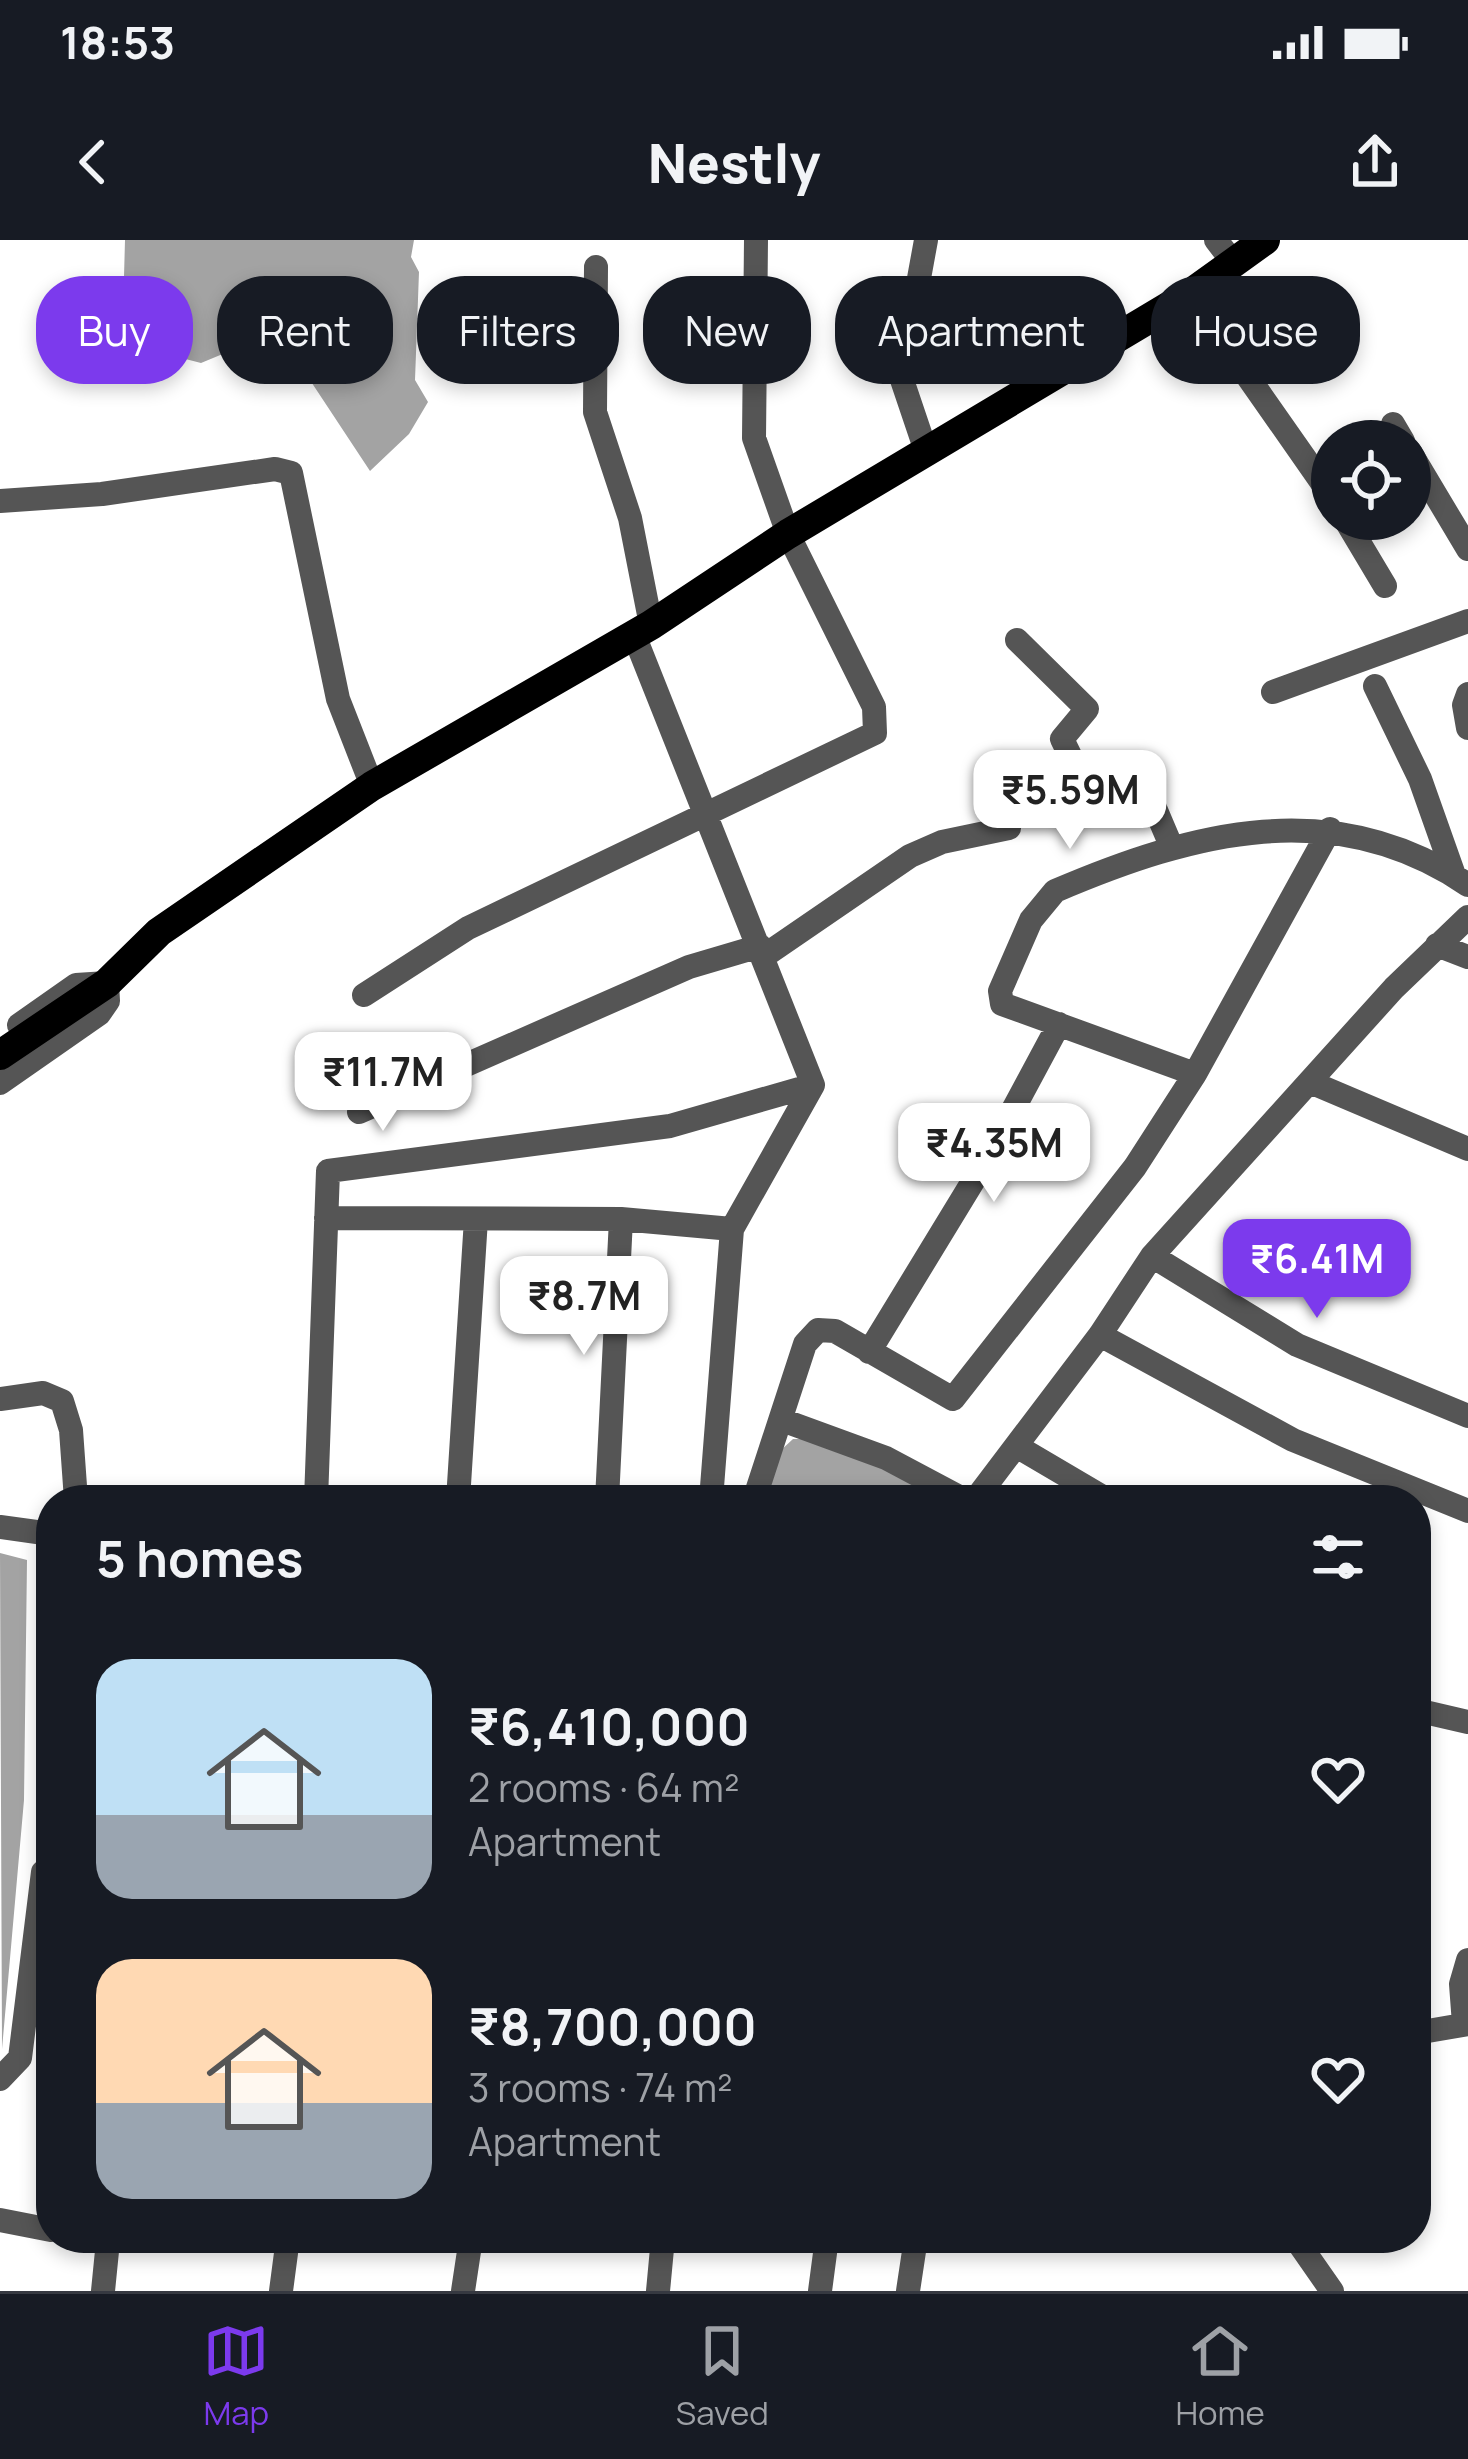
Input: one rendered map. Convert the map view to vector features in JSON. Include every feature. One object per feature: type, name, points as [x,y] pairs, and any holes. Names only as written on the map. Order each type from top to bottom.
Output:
[{"type":"main road","points":[[1204,276],[1224,251],[1265,240]]},
{"type":"main road","points":[[0,1055],[107,983],[159,932],[372,786],[643,630],[788,534],[1151,318]]},
{"type":"street","points":[[364,995],[468,928],[701,813],[864,742],[878,723],[844,642],[788,534],[754,438],[755,240]]},
{"type":"street","points":[[926,240],[901,377],[927,454]]},
{"type":"street","points":[[596,267],[595,412],[629,518],[643,630],[701,813],[762,951],[813,1085]]},
{"type":"street","points":[[1253,384],[1311,467]]},
{"type":"street","points":[[0,501],[101,494],[274,469],[291,473],[333,680],[372,786]]},
{"type":"street","points":[[1431,487],[1468,549]]},
{"type":"street","points":[[1357,540],[1384,586]]},
{"type":"street","points":[[1273,692],[1468,621]]},
{"type":"street","points":[[1017,640],[1087,710],[1063,731],[1062,739],[1096,811],[1103,815],[1152,801],[1172,848]]},
{"type":"street","points":[[1375,686],[1461,880]]},
{"type":"street","points":[[1468,694],[1464,705],[1468,728]]},
{"type":"street","points":[[359,1112],[689,967],[762,951],[910,856],[942,842],[1009,828]]},
{"type":"street","points":[[759,1485],[811,1334],[836,1331],[952,1399],[1135,1167],[1195,1074],[1330,829]]},
{"type":"street","points":[[1195,1074],[1000,1001],[1041,902],[1100,872],[1172,848],[1272,830],[1330,829],[1393,848],[1461,880]]},
{"type":"street","points":[[987,1485],[1100,1335],[1152,1256],[1468,917]]},
{"type":"street","points":[[1437,945],[1468,957]]},
{"type":"street","points":[[0,1038],[76,985],[107,983],[108,1001],[99,1014],[0,1083]]},
{"type":"street","points":[[869,1352],[986,1160],[1059,1024]]},
{"type":"street","points":[[1310,1082],[1468,1149]]},
{"type":"street","points":[[317,1485],[328,1171],[670,1126],[813,1085]]},
{"type":"street","points":[[712,1485],[732,1229],[813,1085]]},
{"type":"street","points":[[326,1219],[621,1219],[732,1229]]},
{"type":"street","points":[[459,1485],[476,1219]]},
{"type":"street","points":[[608,1485],[621,1219]]},
{"type":"street","points":[[1152,1256],[1297,1345],[1468,1416]]},
{"type":"street","points":[[1100,1335],[1293,1440],[1404,1485]]},
{"type":"street","points":[[0,1400],[43,1394],[62,1401],[71,1430],[75,1485]]},
{"type":"street","points":[[782,1420],[886,1458],[936,1485]]},
{"type":"street","points":[[1018,1447],[1083,1485]]},
{"type":"street","points":[[1431,1496],[1468,1511]]},
{"type":"street","points":[[0,1527],[36,1532]]},
{"type":"street","points":[[1431,1713],[1468,1722]]},
{"type":"street","points":[[0,2079],[20,2058],[36,1929]]},
{"type":"street","points":[[1431,2030],[1466,2024],[1461,1984],[1468,1960]]},
{"type":"street","points":[[0,2220],[36,2227]]},
{"type":"street","points":[[101,2253],[103,2291]]},
{"type":"street","points":[[281,2291],[286,2253]]},
{"type":"street","points":[[464,2291],[469,2253]]},
{"type":"street","points":[[658,2291],[662,2253]]},
{"type":"street","points":[[820,2291],[825,2253]]},
{"type":"street","points":[[908,2291],[914,2253]]},
{"type":"street","points":[[1305,2253],[1332,2291]]},
{"type":"shaded area","points":[[125,240],[414,240],[411,257],[419,272],[415,380],[428,402],[409,434],[370,471],[313,384],[393,384],[393,276],[217,276],[217,356],[201,363],[193,361],[193,276],[124,276]]},
{"type":"shaded area","points":[[793,1439],[818,1439],[922,1485],[764,1485],[779,1452]]},
{"type":"shaded area","points":[[0,1553],[27,1560],[24,1800],[2,2049]]}]
